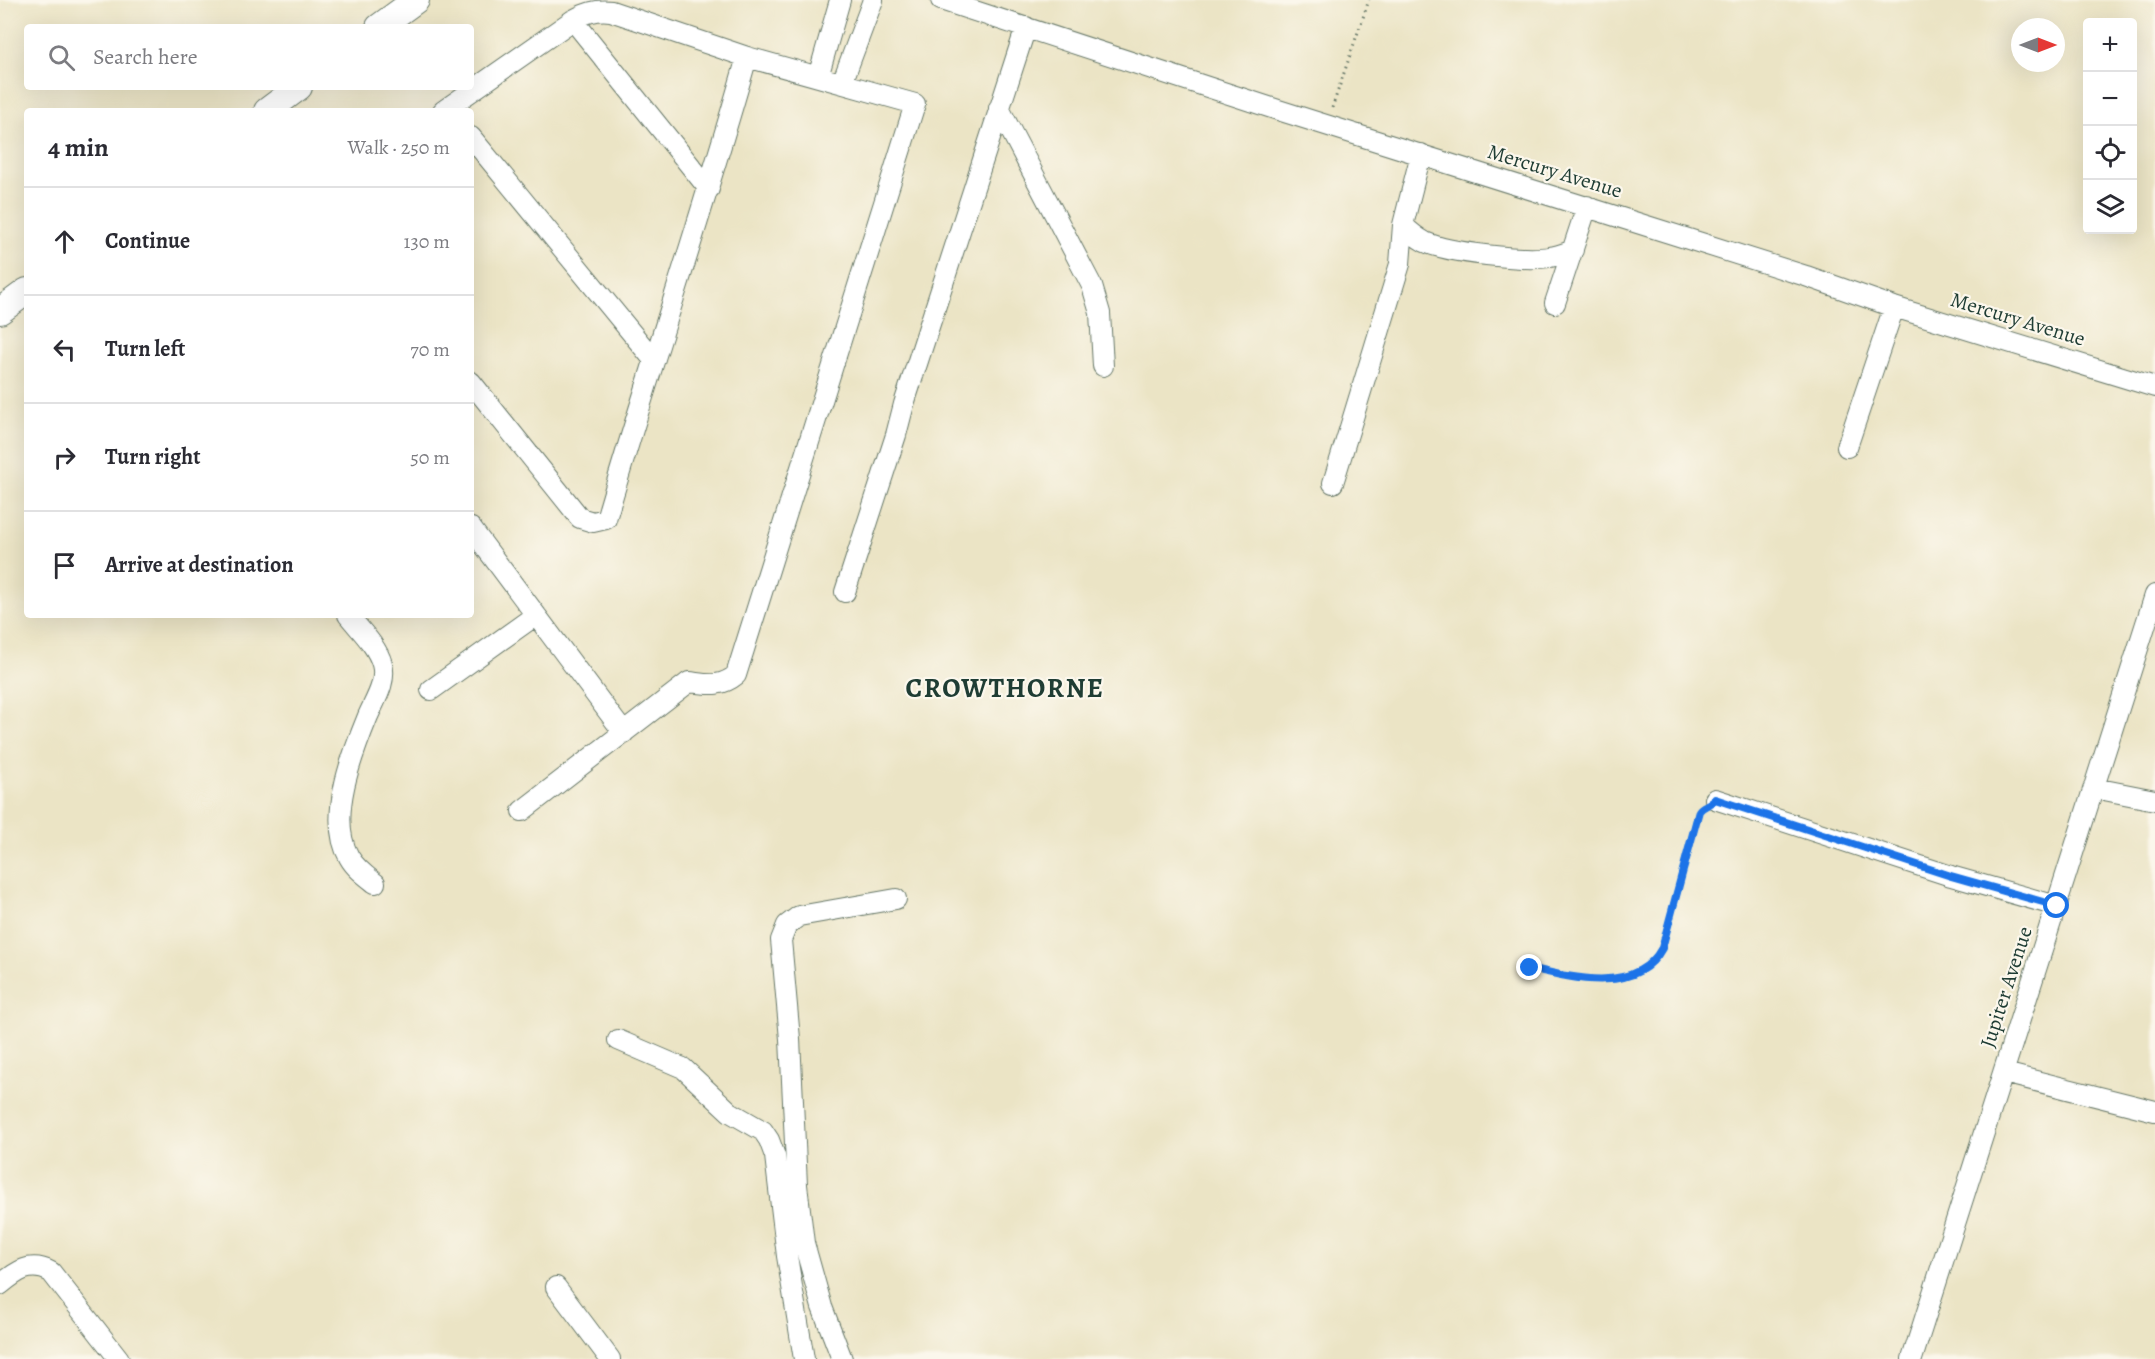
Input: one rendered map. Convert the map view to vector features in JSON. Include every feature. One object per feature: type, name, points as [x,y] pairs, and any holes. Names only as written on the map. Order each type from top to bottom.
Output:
[{"type":"main road","points":[[383,24],[416,0]]},
{"type":"main road","points":[[271,108],[295,90]]},
{"type":"main road","points":[[0,311],[24,293]]},
{"type":"street","points":[[818,77],[840,0]]},
{"type":"street","points":[[842,83],[873,0]]},
{"type":"street","name":"Mercury Avenue","points":[[941,0],[1275,109],[1326,123],[1806,276],[1894,307],[2155,387]]},
{"type":"street","points":[[450,108],[573,20],[599,10],[611,11],[747,57],[915,104],[735,675],[727,682],[713,685],[689,682],[522,811]]},
{"type":"street","points":[[573,20],[709,189]]},
{"type":"street","points":[[845,592],[1026,27]]},
{"type":"street","points":[[474,386],[580,518],[593,522],[606,519],[653,359],[709,189],[747,57]]},
{"type":"street","points":[[999,108],[1092,286],[1100,313],[1103,366]]},
{"type":"street","points":[[474,141],[653,359]]},
{"type":"street","points":[[1333,483],[1400,264],[1403,225],[1420,154]]},
{"type":"street","points":[[1555,303],[1587,206]]},
{"type":"street","points":[[1403,225],[1426,242],[1455,250],[1526,258],[1554,257],[1573,250]]},
{"type":"street","points":[[1400,264],[1421,250],[1437,246]]},
{"type":"street","points":[[1848,447],[1894,307]]},
{"type":"street","points":[[474,532],[624,733]]},
{"type":"street","name":"Jupiter Avenue","points":[[1912,1359],[2155,595]]},
{"type":"street","points":[[430,690],[536,615]]},
{"type":"street","points":[[350,618],[376,652],[382,665],[383,678],[346,782],[340,829],[350,859],[375,884]]},
{"type":"street","points":[[2094,788],[2155,800]]},
{"type":"street","points":[[1715,799],[1951,876],[2057,906]]},
{"type":"street","points":[[842,1359],[822,1307],[801,1225],[790,1039],[781,940],[787,925],[799,916],[896,899]]},
{"type":"street","points":[[618,1040],[683,1068],[730,1112],[763,1131],[769,1140],[775,1156],[787,1256],[804,1359]]},
{"type":"street","points":[[2004,1073],[2155,1111]]},
{"type":"street","points":[[0,1285],[26,1267],[43,1268],[51,1272],[118,1359]]},
{"type":"street","points":[[556,1287],[610,1359]]},
{"type":"path","points":[[1326,123],[1369,0]]},
{"type":"path","points":[[1530,968],[1564,976],[1611,979],[1644,969],[1657,958],[1662,948],[1699,811],[1709,806],[1715,799]]},
{"type":"district","name":"CROWTHORNE","points":[[1005,688]]},
{"type":"route","points":[[1530,968],[1564,976],[1611,979],[1644,969],[1657,958],[1662,948],[1699,811],[1709,806],[1715,799],[1951,876],[2057,906]]}]
